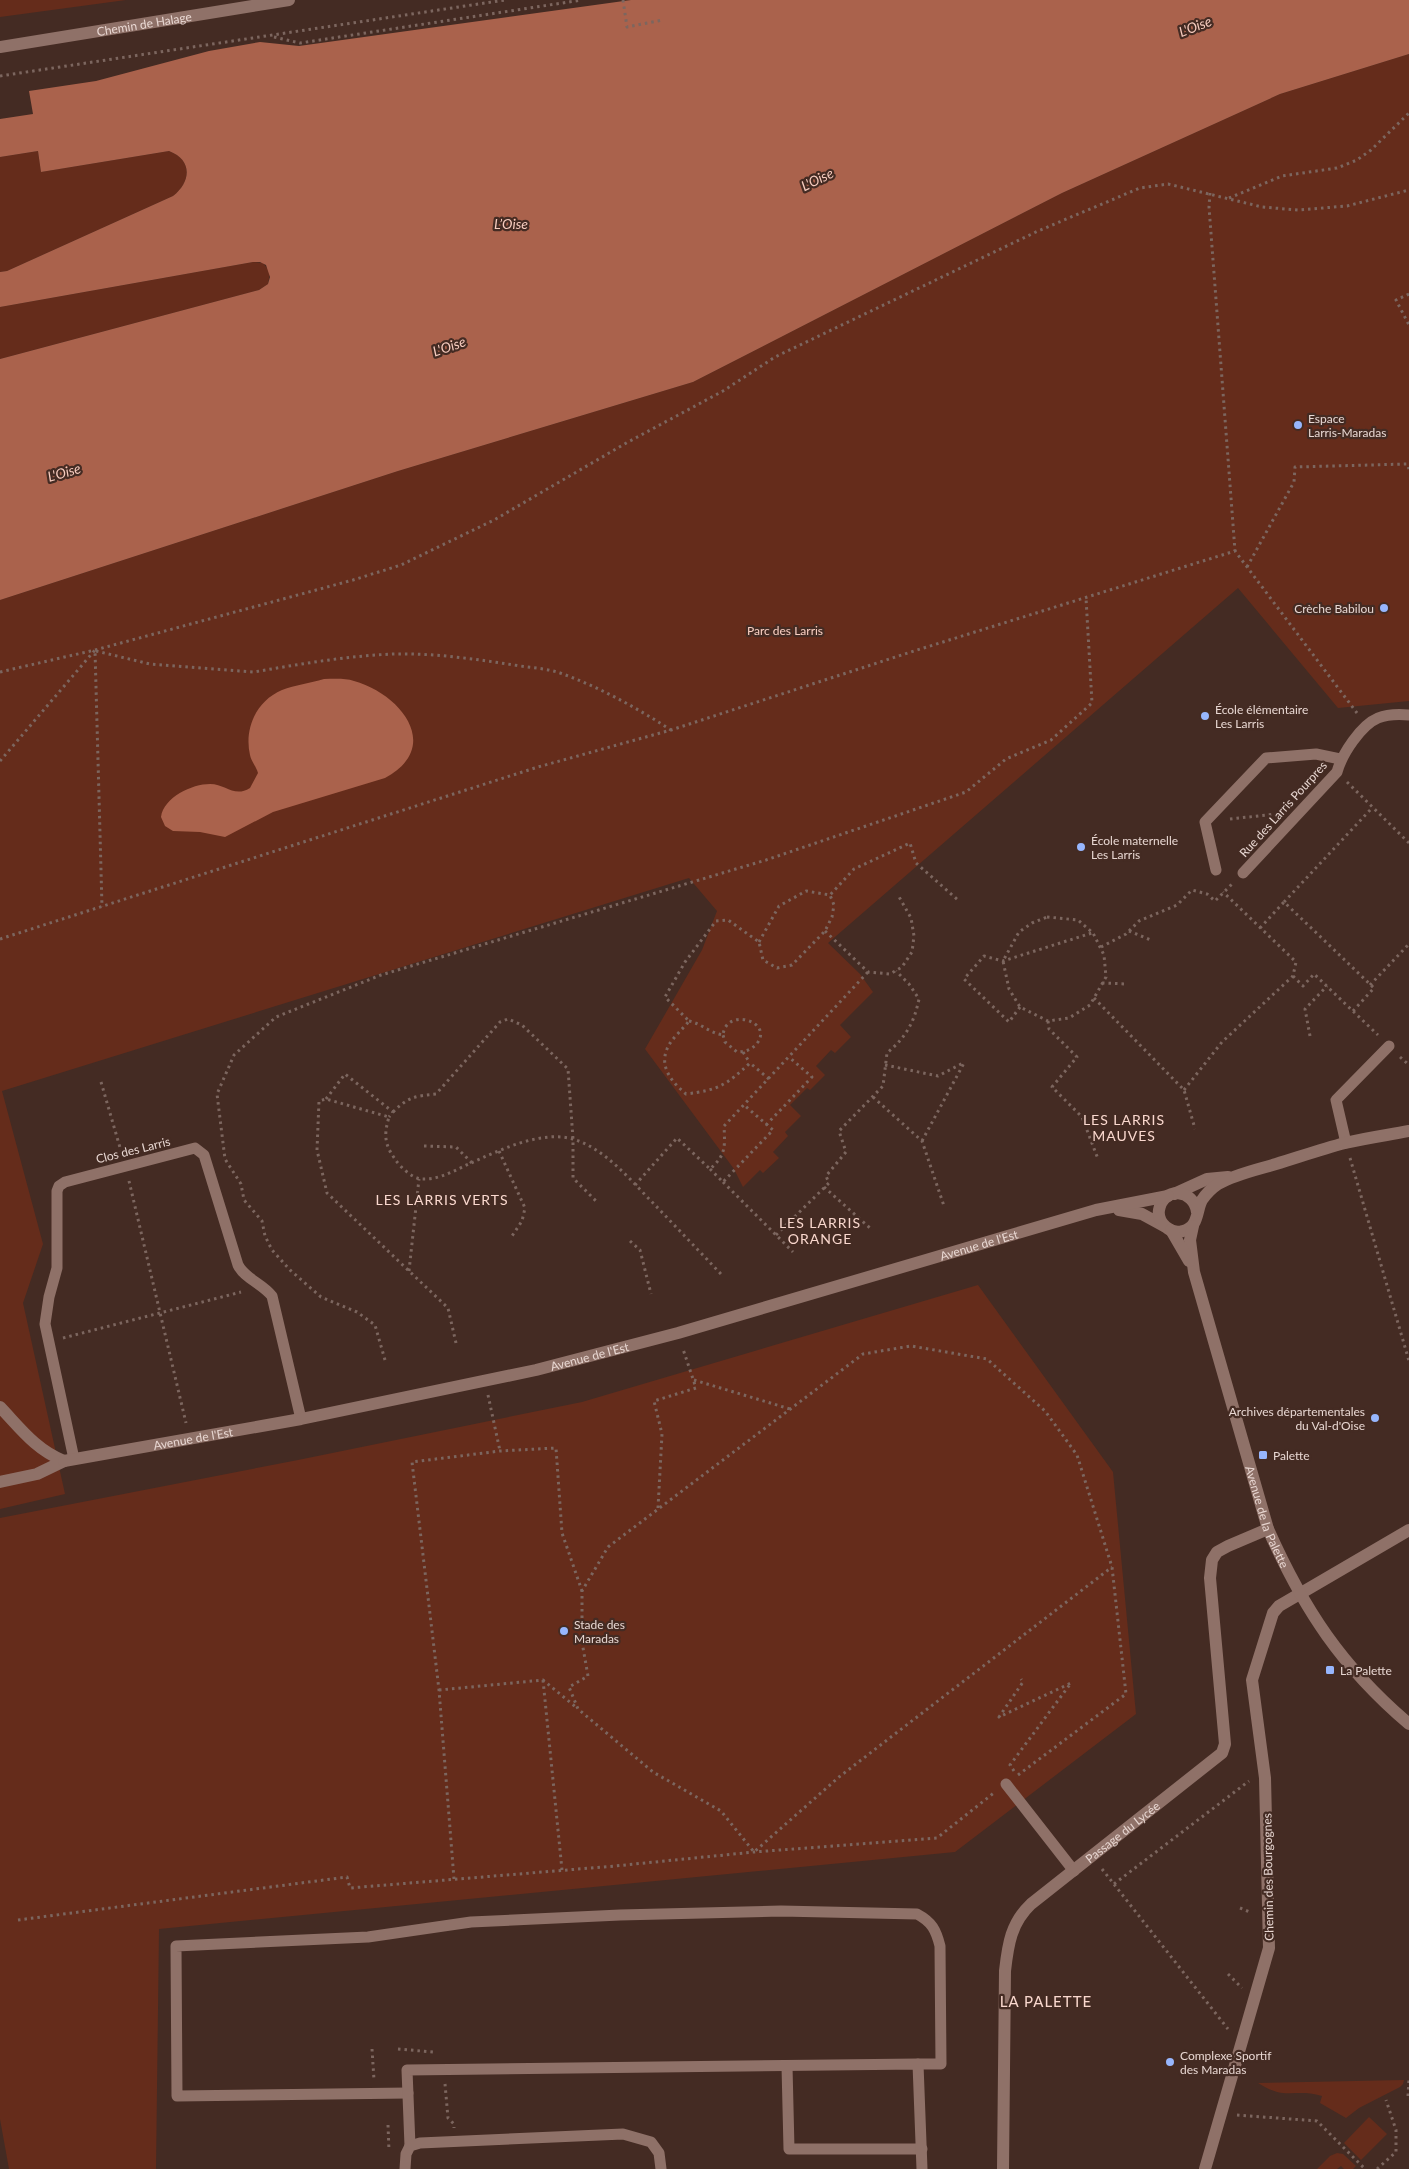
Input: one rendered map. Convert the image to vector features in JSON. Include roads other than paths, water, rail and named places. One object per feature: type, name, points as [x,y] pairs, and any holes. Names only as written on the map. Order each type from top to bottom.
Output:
[{"type":"street","name":"Chemin de Halage","points":[[0,47],[289,0]]},
{"type":"street","name":"Avenue de l'Est","points":[[0,1482],[37,1474],[69,1460],[301,1419],[485,1382],[678,1333],[1104,1209],[1171,1195],[1207,1179],[1231,1177],[1346,1143],[1409,1132]]},
{"type":"street","name":"Avenue de l'Est","points":[[1197,1212],[1207,1194],[1231,1177]]},
{"type":"street","points":[[1179,1193],[1190,1197],[1194,1202],[1197,1212],[1192,1226],[1180,1232],[1168,1228],[1159,1216],[1159,1210],[1164,1200],[1171,1195],[1179,1193]]},
{"type":"street","name":"Avenue de l'Est","points":[[1104,1209],[1142,1214],[1168,1228]]},
{"type":"street","name":"Avenue de la Palette","points":[[1192,1226],[1190,1240],[1194,1272],[1268,1530],[1299,1594],[1312,1616],[1363,1681],[1409,1724]]},
{"type":"street","name":"Avenue de la Palette","points":[[1168,1228],[1180,1242],[1194,1272]]},
{"type":"street","points":[[0,1407],[34,1444],[44,1452],[69,1460]]},
{"type":"street","name":"Passage du Lycée","points":[[1003,2169],[1005,1971],[1008,1949],[1016,1922],[1022,1912],[1222,1753],[1225,1744],[1210,1578],[1212,1560],[1221,1549],[1268,1530]]},
{"type":"street","name":"Chemin des Bourgognes","points":[[1205,2169],[1269,1948],[1265,1778],[1252,1680],[1253,1673],[1274,1610],[1409,1530]]},
{"type":"lane","name":"Rue des Larris Pourpres","points":[[1243,873],[1337,772],[1340,759],[1367,726],[1380,717],[1391,714],[1409,714]]},
{"type":"lane","points":[[1216,870],[1204,822],[1266,758],[1316,754],[1340,759]]},
{"type":"lane","points":[[1346,1143],[1336,1100],[1389,1046]]},
{"type":"lane","name":"Clos des Larris","points":[[69,1460],[46,1324],[49,1297],[57,1268],[57,1196],[59,1186],[65,1182],[195,1148],[204,1155],[238,1265],[245,1274],[272,1296],[301,1419]]},
{"type":"lane","points":[[1006,1784],[1074,1871]]},
{"type":"lane","points":[[405,2169],[406,2154],[410,2146],[408,2094],[407,2070],[941,2064],[940,1946],[937,1932],[929,1920],[917,1914],[781,1911],[610,1915],[471,1922],[368,1936],[176,1946],[177,2096],[408,2094]]},
{"type":"lane","points":[[918,2064],[922,2169]]},
{"type":"lane","points":[[787,2066],[789,2149],[922,2150]]},
{"type":"lane","points":[[410,2146],[420,2143],[455,2140],[623,2134],[651,2142],[658,2153],[661,2169]]},
{"type":"water","name":"L’Oise","points":[[631,0],[1409,0],[1409,54],[1280,94],[1062,193],[693,382],[398,471],[0,600],[0,359],[259,290],[268,284],[270,277],[266,265],[260,262],[253,262],[0,307],[0,272],[7,271],[173,196],[183,184],[187,172],[182,160],[169,151],[41,172],[38,151],[0,157],[0,119],[33,114],[29,91],[96,81],[209,51],[260,42],[299,46]]},
{"type":"water","points":[[324,679],[351,680],[387,697],[400,709],[409,723],[413,737],[411,752],[402,765],[385,778],[273,812],[225,837],[200,832],[173,831],[165,826],[161,817],[167,803],[187,789],[210,784],[239,792],[250,788],[258,773],[250,755],[249,735],[254,717],[259,709],[265,701],[282,690]]},
{"type":"place","name":"Espace Larris-Maradas","points":[[1298,425]]},
{"type":"place","name":"Crèche Babilou","points":[[1384,608]]},
{"type":"place","name":"École élémentaire Les Larris","points":[[1205,716]]},
{"type":"place","name":"École maternelle Les Larris","points":[[1081,847]]},
{"type":"place","name":"Archives départementales du Val-d'Oise","points":[[1375,1418]]},
{"type":"place","name":"Palette","points":[[1263,1455]]},
{"type":"place","name":"Stade des Maradas","points":[[564,1631]]},
{"type":"place","name":"La Palette","points":[[1330,1670]]},
{"type":"place","name":"Complexe Sportif des Maradas","points":[[1170,2062]]},
{"type":"district","name":"LES LARRIS MAUVES","points":[[1124,1128]]},
{"type":"district","name":"LES LARRIS VERTS","points":[[442,1199]]},
{"type":"district","name":"LES LARRIS ORANGE","points":[[820,1230]]},
{"type":"district","name":"LA PALETTE","points":[[1046,2001]]},
{"type":"water label","name":"L'Oise","points":[[1195,26]]},
{"type":"water label","name":"L'Oise","points":[[817,179]]},
{"type":"water label","name":"L'Oise","points":[[449,346]]},
{"type":"water label","name":"L'Oise","points":[[64,472]]},
{"type":"park label","name":"Parc des Larris","points":[[785,630]]}]
